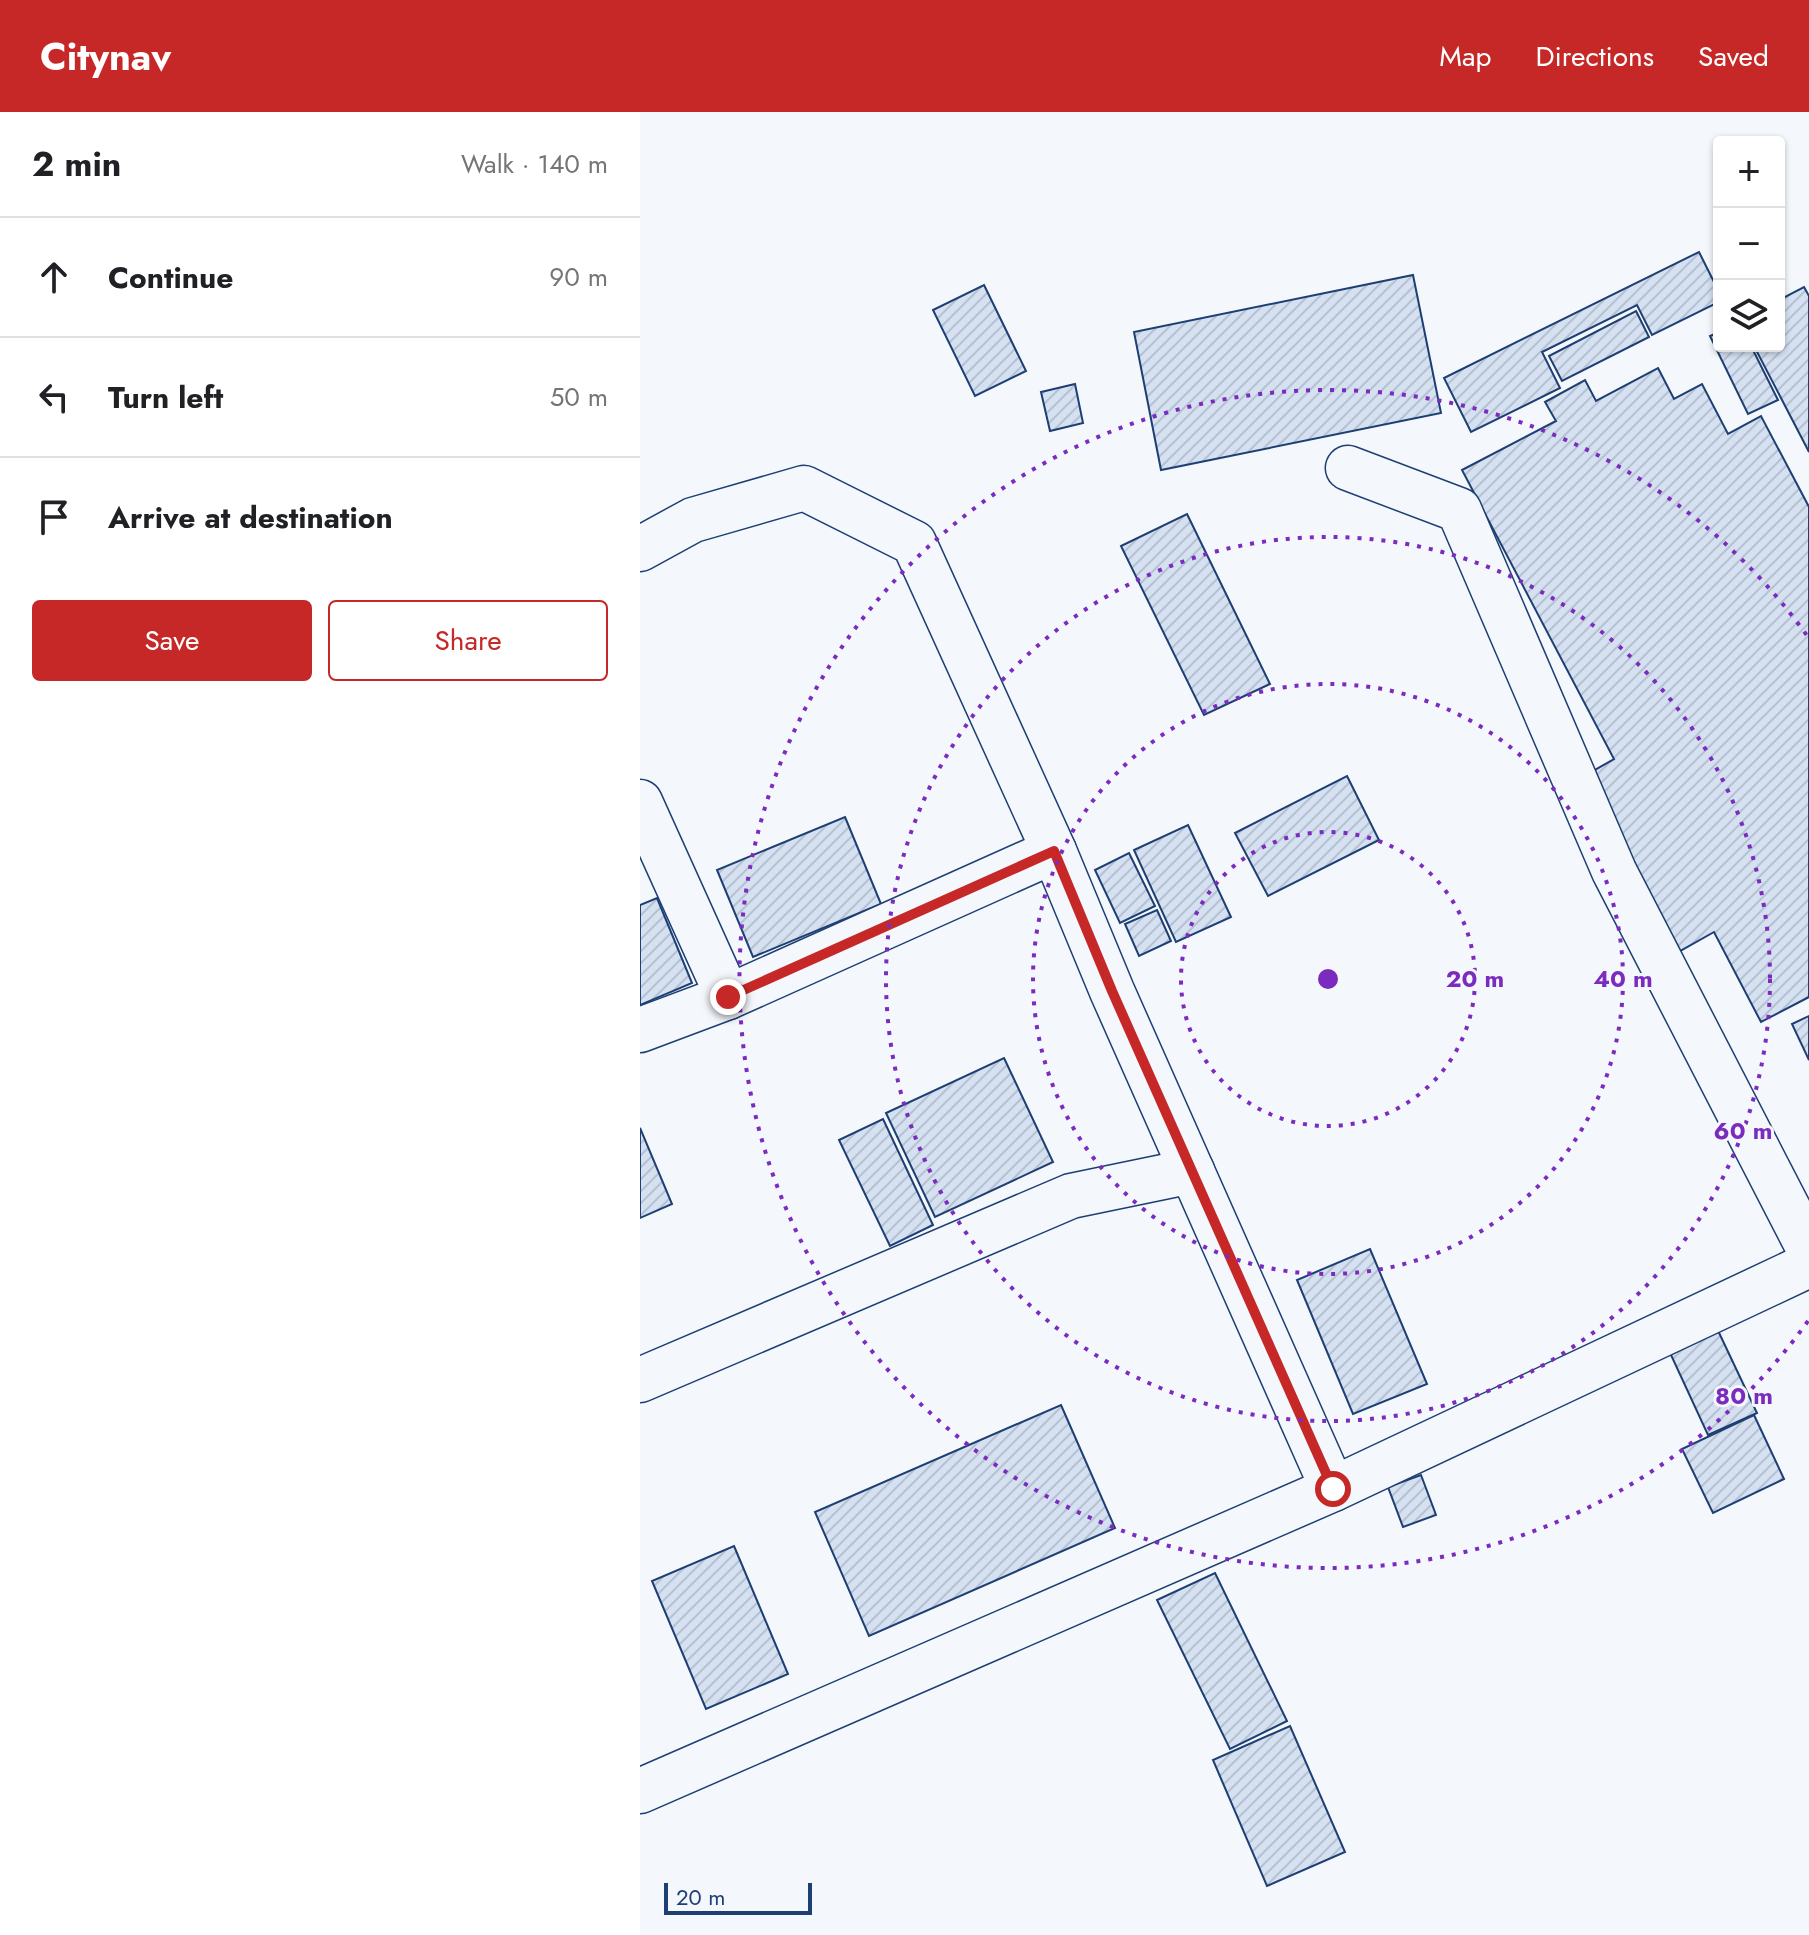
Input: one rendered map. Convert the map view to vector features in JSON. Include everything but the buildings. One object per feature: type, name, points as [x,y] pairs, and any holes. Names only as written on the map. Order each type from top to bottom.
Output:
[{"type":"street","points":[[1348,468],[1459,510],[1614,871],[1809,1249]]},
{"type":"street","points":[[640,549],[693,520],[804,488],[914,543],[1054,851],[1333,1489]]},
{"type":"street","points":[[640,802],[728,997]]},
{"type":"street","points":[[640,1030],[728,997],[1054,851]]},
{"type":"street","points":[[640,1380],[1071,1196],[1192,1171]]},
{"type":"street","points":[[640,1791],[1333,1489],[1809,1265]]},
{"type":"route","points":[[728,997],[1054,851],[1112,991],[1333,1489]]}]
